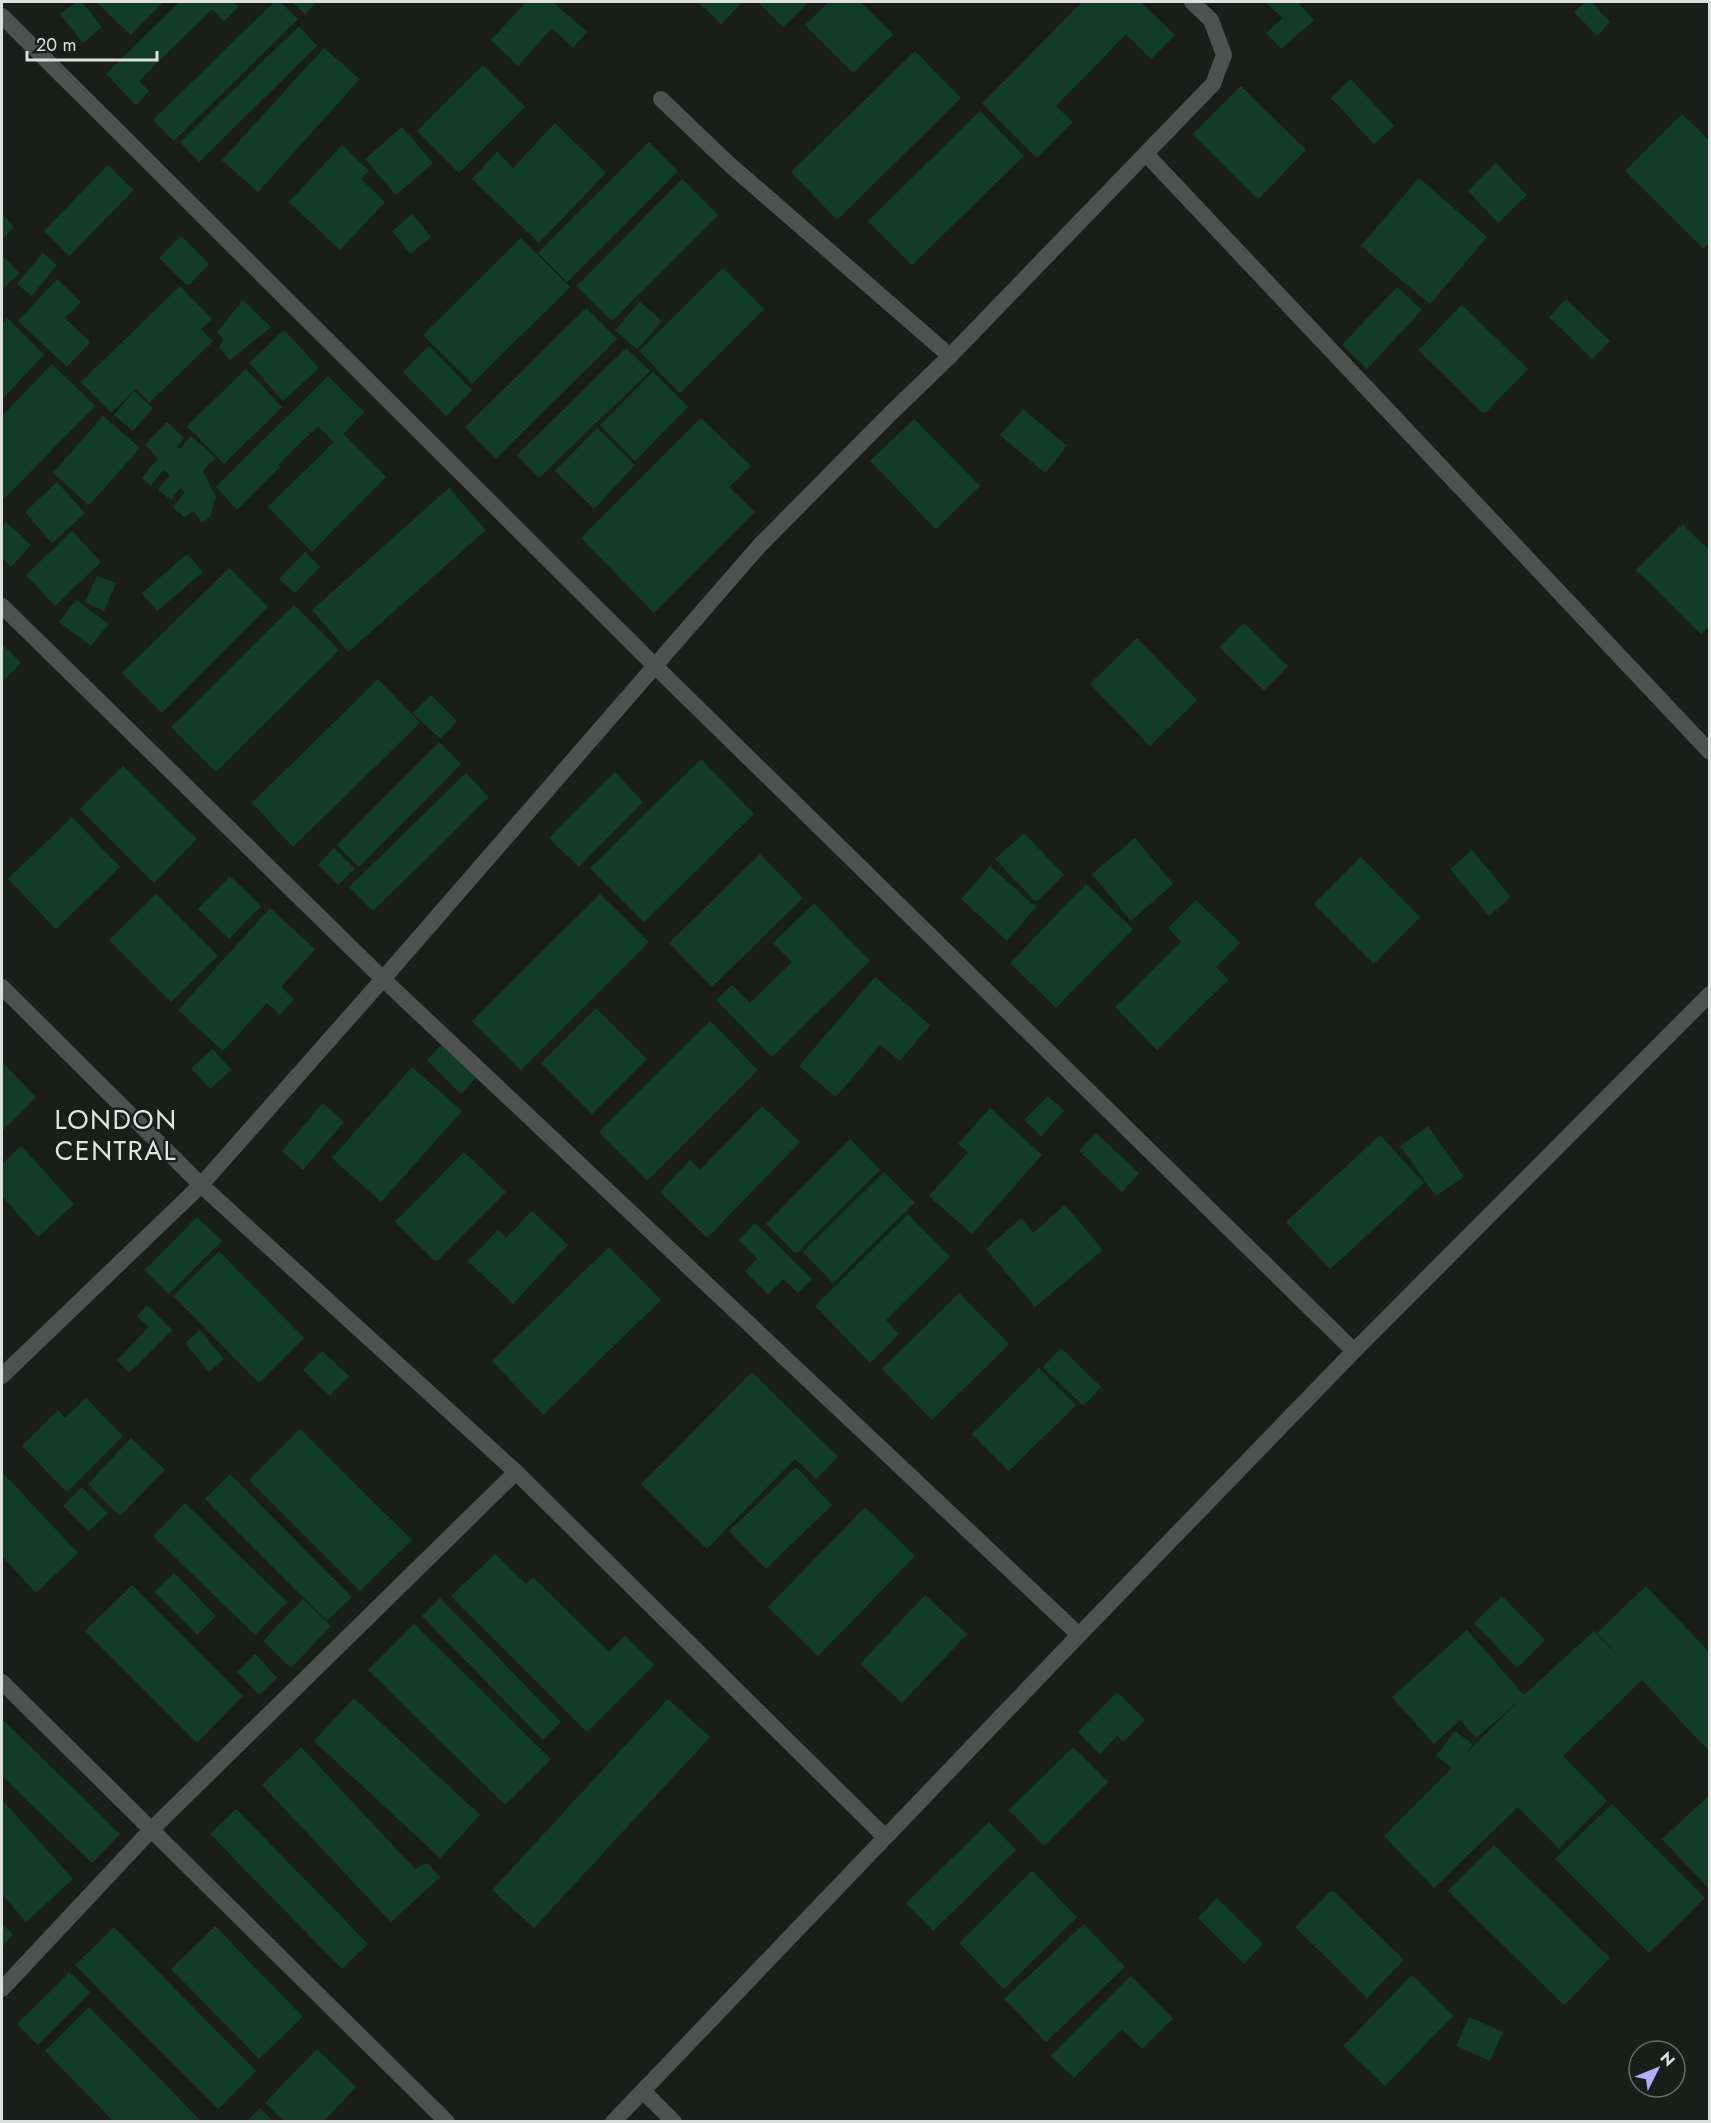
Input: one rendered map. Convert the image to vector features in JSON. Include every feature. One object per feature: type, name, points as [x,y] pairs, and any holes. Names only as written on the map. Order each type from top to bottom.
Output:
[{"type":"street","points":[[2,1377],[201,1185],[656,667],[760,545],[891,412],[950,356],[1214,84],[1224,55],[1211,20],[1192,2]]},
{"type":"street","points":[[2,16],[656,667],[1354,1351]]},
{"type":"street","points":[[661,99],[729,164],[950,356]]},
{"type":"street","points":[[1146,154],[1710,752]]},
{"type":"street","points":[[2,606],[383,979],[1078,1635]]},
{"type":"street","points":[[2,987],[201,1185],[516,1472],[885,1837]]},
{"type":"street","points":[[613,2121],[644,2092],[1078,1635],[1354,1351],[1710,994]]},
{"type":"street","points":[[2,1989],[151,1830],[516,1472]]},
{"type":"street","points":[[2,1682],[447,2121]]},
{"type":"street","points":[[644,2092],[674,2121]]},
{"type":"building","points":[[77,2],[82,2],[102,27],[83,43],[60,14]]},
{"type":"building","points":[[96,2],[163,2],[131,35]]},
{"type":"building","points":[[179,2],[233,2],[239,7],[224,21],[212,9],[139,81],[149,91],[136,105],[106,74]]},
{"type":"building","points":[[274,2],[280,2],[298,19],[174,141],[153,120]]},
{"type":"building","points":[[292,2],[317,2],[305,14]]},
{"type":"building","points":[[526,2],[553,2],[587,32],[573,48],[552,28],[518,66],[491,40]]},
{"type":"building","points":[[698,2],[742,2],[721,24]]},
{"type":"building","points":[[758,2],[809,2],[783,27]]},
{"type":"building","points":[[829,2],[860,2],[893,34],[853,73],[805,25]]},
{"type":"building","points":[[1082,2],[1141,2],[1175,35],[1151,59],[1126,34],[1056,106],[1073,122],[1037,158],[982,103]]},
{"type":"building","points":[[1265,2],[1301,2],[1299,4],[1314,20],[1281,49],[1266,33],[1283,18]]},
{"type":"building","points":[[1586,2],[1591,2],[1610,22],[1597,36],[1574,12]]},
{"type":"building","points":[[299,26],[317,46],[199,162],[180,142]]},
{"type":"building","points":[[324,48],[360,79],[258,192],[222,160]]},
{"type":"building","points":[[915,51],[961,98],[837,220],[791,172]]},
{"type":"building","points":[[483,65],[525,107],[459,173],[417,131]]},
{"type":"building","points":[[1351,79],[1394,126],[1374,144],[1331,98]]},
{"type":"building","points":[[1241,86],[1306,150],[1258,199],[1193,134]]},
{"type":"building","points":[[980,111],[1024,156],[912,265],[868,221]]},
{"type":"building","points":[[1682,114],[1710,141],[1710,243],[1704,249],[1625,171]]},
{"type":"building","points":[[555,123],[606,173],[539,243],[472,179],[497,152],[513,168]]},
{"type":"building","points":[[402,127],[433,163],[396,195],[365,159]]},
{"type":"building","points":[[649,142],[678,171],[567,282],[538,253]]},
{"type":"building","points":[[342,145],[369,171],[361,179],[385,202],[340,250],[289,202]]},
{"type":"building","points":[[1496,163],[1527,195],[1498,223],[1468,191]]},
{"type":"building","points":[[108,165],[134,190],[69,256],[44,231]]},
{"type":"building","points":[[1419,178],[1487,237],[1430,304],[1361,246]]},
{"type":"building","points":[[682,179],[718,215],[612,321],[577,286]]},
{"type":"building","points":[[2,214],[14,227],[2,239]]},
{"type":"building","points":[[412,214],[431,237],[410,254],[392,231]]},
{"type":"building","points":[[181,236],[209,264],[188,286],[159,258]]},
{"type":"building","points":[[521,238],[570,287],[472,384],[423,335]]},
{"type":"building","points":[[43,253],[57,265],[32,296],[17,284]]},
{"type":"building","points":[[2,255],[19,273],[2,290]]},
{"type":"building","points":[[723,268],[764,309],[680,393],[639,351]]},
{"type":"building","points":[[57,279],[81,302],[65,318],[90,342],[67,367],[18,321]]},
{"type":"building","points":[[180,286],[212,319],[201,329],[213,341],[149,403],[136,388],[111,413],[81,382]]},
{"type":"building","points":[[1397,287],[1422,310],[1367,369],[1342,345]]},
{"type":"building","points":[[1566,299],[1610,341],[1592,359],[1549,317]]},
{"type":"building","points":[[243,300],[271,327],[230,360],[219,348],[223,339],[217,332]]},
{"type":"building","points":[[640,302],[662,321],[637,349],[615,330]]},
{"type":"building","points":[[1462,305],[1528,369],[1484,414],[1418,350]]},
{"type":"building","points":[[586,308],[617,339],[496,459],[465,427]]},
{"type":"building","points":[[7,318],[44,355],[2,399],[2,324]]},
{"type":"building","points":[[284,330],[319,368],[283,401],[249,363]]},
{"type":"building","points":[[429,346],[472,390],[446,416],[403,372]]},
{"type":"building","points":[[626,348],[650,371],[539,478],[517,455]]},
{"type":"building","points":[[52,364],[95,406],[2,501],[2,416]]},
{"type":"building","points":[[246,369],[282,407],[224,464],[187,426]]},
{"type":"building","points":[[653,372],[688,407],[635,461],[600,425]]},
{"type":"building","points":[[328,376],[364,412],[343,434],[386,477],[312,552],[268,507],[334,442],[318,426],[237,510],[216,487]]},
{"type":"building","points":[[134,391],[153,408],[133,431],[114,415]]},
{"type":"building","points":[[1023,409],[1067,446],[1045,473],[1000,435]]},
{"type":"building","points":[[103,416],[140,448],[89,505],[53,473]]},
{"type":"building","points":[[701,418],[751,466],[729,487],[755,512],[654,613],[581,538]]},
{"type":"building","points":[[914,419],[980,486],[936,529],[870,461]]},
{"type":"building","points":[[167,422],[184,438],[177,446],[180,449],[191,436],[215,458],[203,471],[216,497],[210,517],[201,523],[194,511],[184,517],[173,508],[185,492],[180,488],[171,500],[158,490],[170,475],[163,470],[151,486],[142,478],[158,458],[145,445]]},
{"type":"building","points":[[597,428],[635,465],[594,509],[555,471]]},
{"type":"building","points":[[57,482],[85,513],[52,543],[25,512]]},
{"type":"building","points":[[449,488],[486,530],[348,652],[312,610]]},
{"type":"building","points":[[6,522],[31,545],[11,567],[2,558],[2,527]]},
{"type":"building","points":[[1682,524],[1710,551],[1710,626],[1701,634],[1636,570]]},
{"type":"building","points":[[72,531],[101,562],[55,606],[26,575]]},
{"type":"building","points":[[305,552],[320,567],[295,593],[279,579]]},
{"type":"building","points":[[187,554],[203,572],[157,611],[142,593]]},
{"type":"building","points":[[229,568],[268,607],[162,713],[122,673]]},
{"type":"building","points":[[97,576],[116,583],[104,611],[85,602]]},
{"type":"building","points":[[76,600],[109,624],[91,646],[59,622]]},
{"type":"building","points":[[294,605],[339,650],[216,772],[171,727]]},
{"type":"building","points":[[1244,623],[1288,666],[1264,691],[1219,647]]},
{"type":"building","points":[[1137,638],[1197,700],[1150,746],[1090,684]]},
{"type":"building","points":[[2,644],[21,663],[2,682]]},
{"type":"building","points":[[378,679],[420,723],[293,847],[252,803]]},
{"type":"building","points":[[431,695],[457,721],[440,739],[413,713]]},
{"type":"building","points":[[439,742],[461,764],[359,867],[337,845]]},
{"type":"building","points":[[701,759],[754,814],[644,922],[590,868]]},
{"type":"building","points":[[123,766],[197,839],[154,883],[80,809]]},
{"type":"building","points":[[615,772],[643,802],[579,867],[549,838]]},
{"type":"building","points":[[466,773],[489,797],[373,911],[349,887]]},
{"type":"building","points":[[72,817],[120,867],[56,929],[8,879]]},
{"type":"building","points":[[1024,833],[1064,875],[1036,902],[995,859]]},
{"type":"building","points":[[1135,838],[1173,884],[1131,921],[1092,874]]},
{"type":"building","points":[[334,848],[355,869],[338,885],[318,865]]},
{"type":"building","points":[[1472,850],[1511,897],[1489,916],[1450,869]]},
{"type":"building","points":[[760,854],[803,898],[712,987],[669,943]]},
{"type":"building","points":[[1361,857],[1420,917],[1374,964],[1314,904]]},
{"type":"building","points":[[990,866],[1036,907],[1007,941],[961,899]]},
{"type":"building","points":[[230,876],[261,906],[229,939],[198,909]]},
{"type":"building","points":[[1086,884],[1133,929],[1056,1008],[1010,963]]},
{"type":"building","points":[[156,894],[218,956],[171,1002],[109,940]]},
{"type":"building","points":[[600,894],[649,942],[521,1070],[472,1021]]},
{"type":"building","points":[[1196,900],[1240,943],[1216,967],[1228,980],[1157,1050],[1115,1007],[1181,942],[1168,928]]},
{"type":"building","points":[[814,903],[870,961],[772,1057],[716,1000],[732,985],[750,1003],[792,962],[773,943]]},
{"type":"building","points":[[270,908],[315,949],[281,987],[294,999],[280,1015],[267,1003],[223,1051],[178,1010]]},
{"type":"building","points":[[875,977],[930,1025],[900,1061],[880,1045],[836,1097],[799,1066]]},
{"type":"building","points":[[596,1008],[647,1059],[592,1114],[541,1063]]},
{"type":"building","points":[[710,1021],[758,1070],[647,1181],[599,1132]]},
{"type":"building","points":[[443,1044],[476,1078],[461,1094],[427,1060]]},
{"type":"building","points":[[213,1049],[231,1070],[210,1089],[191,1068]]},
{"type":"building","points":[[2,1062],[36,1097],[2,1131]]},
{"type":"building","points":[[412,1067],[462,1111],[381,1202],[332,1158]]},
{"type":"building","points":[[1048,1096],[1064,1111],[1041,1136],[1024,1120]]},
{"type":"building","points":[[323,1103],[344,1122],[303,1170],[282,1151]]},
{"type":"building","points":[[762,1106],[800,1142],[707,1238],[660,1192],[690,1160],[700,1170]]},
{"type":"building","points":[[990,1108],[1042,1155],[972,1234],[929,1196],[968,1152],[958,1144]]},
{"type":"building","points":[[1428,1126],[1464,1177],[1436,1196],[1400,1146]]},
{"type":"building","points":[[1096,1133],[1139,1173],[1122,1192],[1079,1151]]},
{"type":"building","points":[[1380,1135],[1424,1183],[1330,1269],[1286,1222]]},
{"type":"building","points":[[850,1139],[880,1170],[796,1254],[766,1224]]},
{"type":"building","points":[[21,1146],[74,1204],[38,1237],[2,1196],[2,1164]]},
{"type":"building","points":[[464,1152],[506,1192],[436,1262],[395,1222]]},
{"type":"building","points":[[884,1172],[915,1203],[833,1283],[803,1252]]},
{"type":"building","points":[[1065,1205],[1103,1250],[1035,1307],[986,1249],[1021,1218],[1033,1233]]},
{"type":"building","points":[[532,1211],[568,1245],[513,1304],[468,1261],[498,1230],[506,1238]]},
{"type":"building","points":[[908,1214],[950,1257],[886,1320],[899,1334],[870,1363],[815,1306]]},
{"type":"building","points":[[197,1217],[222,1241],[169,1294],[145,1270]]},
{"type":"building","points":[[755,1223],[812,1279],[798,1293],[783,1279],[768,1294],[745,1271],[757,1259],[739,1240]]},
{"type":"building","points":[[609,1247],[661,1300],[543,1415],[492,1361]]},
{"type":"building","points":[[219,1251],[304,1338],[259,1383],[173,1296]]},
{"type":"building","points":[[959,1293],[1009,1344],[932,1420],[882,1369]]},
{"type":"building","points":[[147,1305],[172,1330],[129,1373],[117,1360],[149,1327],[137,1316]]},
{"type":"building","points":[[200,1330],[224,1359],[209,1372],[185,1343]]},
{"type":"building","points":[[1061,1348],[1101,1387],[1083,1406],[1043,1367]]},
{"type":"building","points":[[322,1351],[349,1376],[330,1396],[303,1370]]},
{"type":"building","points":[[1039,1368],[1076,1405],[1009,1471],[972,1434]]},
{"type":"building","points":[[752,1372],[838,1457],[816,1479],[795,1459],[707,1549],[641,1484]]},
{"type":"building","points":[[86,1398],[123,1436],[67,1492],[22,1446],[58,1410],[65,1418]]},
{"type":"building","points":[[300,1429],[412,1540],[360,1591],[249,1480]]},
{"type":"building","points":[[131,1438],[165,1470],[120,1516],[88,1484]]},
{"type":"building","points":[[796,1467],[832,1505],[766,1569],[729,1531]]},
{"type":"building","points":[[2,1472],[78,1553],[36,1593],[2,1556]]},
{"type":"building","points":[[230,1474],[352,1597],[327,1621],[205,1499]]},
{"type":"building","points":[[82,1487],[108,1513],[89,1531],[63,1506]]},
{"type":"building","points":[[185,1503],[287,1602],[255,1635],[153,1536]]},
{"type":"building","points":[[865,1507],[915,1556],[818,1656],[768,1607]]},
{"type":"building","points":[[495,1554],[526,1584],[533,1577],[609,1652],[625,1635],[654,1665],[587,1732],[451,1596]]},
{"type":"building","points":[[174,1573],[216,1616],[197,1635],[155,1592]]},
{"type":"building","points":[[132,1585],[243,1696],[197,1743],[85,1631]]},
{"type":"building","points":[[1646,1586],[1710,1653],[1710,1752],[1642,1680],[1563,1756],[1607,1801],[1559,1849],[1518,1807],[1434,1888],[1384,1836],[1452,1768],[1436,1756],[1455,1731],[1473,1744],[1466,1754],[1518,1702],[1476,1738],[1460,1720],[1434,1744],[1392,1697],[1467,1630],[1524,1695],[1594,1631],[1625,1663],[1597,1633]]},
{"type":"building","points":[[925,1595],[967,1634],[902,1703],[860,1664]]},
{"type":"building","points":[[1502,1596],[1545,1640],[1517,1668],[1474,1623]]},
{"type":"building","points":[[440,1598],[561,1722],[543,1740],[422,1616]]},
{"type":"building","points":[[303,1599],[331,1626],[291,1668],[263,1641]]},
{"type":"building","points":[[414,1624],[551,1759],[505,1805],[368,1670]]},
{"type":"building","points":[[255,1654],[277,1678],[259,1695],[237,1672]]},
{"type":"building","points":[[1117,1692],[1145,1720],[1123,1742],[1117,1736],[1100,1754],[1078,1732]]},
{"type":"building","points":[[354,1698],[480,1815],[440,1858],[314,1741]]},
{"type":"building","points":[[668,1699],[710,1737],[534,1928],[492,1890]]},
{"type":"building","points":[[2,1719],[120,1834],[92,1863],[2,1776]]},
{"type":"building","points":[[301,1747],[415,1869],[427,1863],[440,1877],[391,1922],[262,1785]]},
{"type":"building","points":[[1073,1747],[1108,1782],[1044,1846],[1009,1810]]},
{"type":"building","points":[[1710,1795],[1710,1890],[1662,1839]]},
{"type":"building","points":[[2,1800],[73,1879],[26,1922],[2,1894]]},
{"type":"building","points":[[1612,1804],[1705,1898],[1649,1953],[1555,1859]]},
{"type":"building","points":[[236,1809],[368,1944],[342,1969],[210,1834]]},
{"type":"building","points":[[989,1822],[1016,1850],[933,1931],[906,1903]]},
{"type":"building","points":[[1494,1845],[1610,1958],[1564,2005],[1448,1891]]},
{"type":"building","points":[[1032,1871],[1077,1917],[1004,1989],[959,1943]]},
{"type":"building","points":[[1332,1890],[1404,1960],[1367,1998],[1295,1927]]},
{"type":"building","points":[[1217,1898],[1263,1944],[1244,1964],[1198,1918]]},
{"type":"building","points":[[2,1923],[13,1935],[2,1947]]},
{"type":"building","points":[[1084,1924],[1125,1967],[1046,2042],[1004,1999]]},
{"type":"building","points":[[215,1926],[303,2017],[259,2059],[171,1969]]},
{"type":"building","points":[[114,1927],[256,2071],[218,2109],[75,1965]]},
{"type":"building","points":[[70,1972],[90,1993],[38,2045],[17,2024]]},
{"type":"building","points":[[1412,1975],[1453,2016],[1385,2086],[1343,2046]]},
{"type":"building","points":[[1131,1976],[1173,2018],[1142,2049],[1122,2029],[1074,2078],[1051,2056]]},
{"type":"building","points":[[89,2007],[202,2122],[114,2122],[45,2051]]},
{"type":"building","points":[[1469,2017],[1503,2032],[1490,2061],[1456,2046]]},
{"type":"building","points":[[317,2049],[356,2087],[323,2122],[285,2122],[265,2103]]},
{"type":"building","points":[[260,2108],[274,2122],[246,2122]]},
{"type":"district","name":"LONDON CENTRAL","points":[[116,1136]]}]
